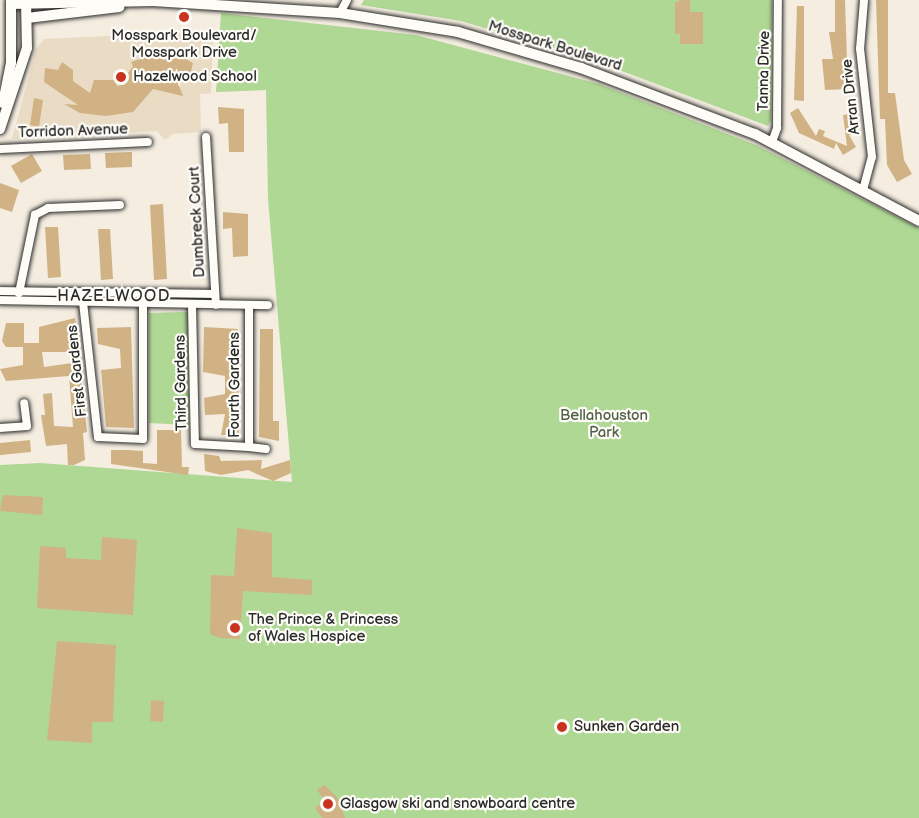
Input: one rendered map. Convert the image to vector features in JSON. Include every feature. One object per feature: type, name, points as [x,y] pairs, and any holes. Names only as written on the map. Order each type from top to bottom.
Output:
[{"type":"street","points":[[340,13],[347,0]]},
{"type":"street","name":"Tanna Drive","points":[[772,142],[777,128],[778,0]]},
{"type":"street","name":"Arran Drive","points":[[863,190],[872,157],[860,49],[864,0]]},
{"type":"street","name":"Mosspark Boulevard","points":[[27,18],[153,2]]},
{"type":"street","name":"Mosspark Boulevard","points":[[11,3],[153,2],[340,13],[501,43],[657,95],[772,142],[919,221]]},
{"type":"street","points":[[11,3],[27,18]]},
{"type":"street","points":[[0,115],[11,63],[11,3]]},
{"type":"street","points":[[0,129],[24,59],[26,3]]},
{"type":"street","name":"Dumbreck Court","points":[[206,137],[216,305]]},
{"type":"street","name":"Torridon Avenue","points":[[0,149],[148,142]]},
{"type":"street","points":[[18,301],[35,215],[48,208],[120,205]]},
{"type":"street","points":[[0,291],[143,304],[268,305]]},
{"type":"street","points":[[143,294],[143,304]]},
{"type":"street","points":[[0,300],[143,294],[215,294]]},
{"type":"street","name":"First Gardens","points":[[82,297],[98,437],[143,439],[143,304]]},
{"type":"street","name":"Third Gardens","points":[[192,305],[195,444],[249,447]]},
{"type":"street","name":"Fourth Gardens","points":[[249,305],[249,447],[266,448]]},
{"type":"street","points":[[0,428],[27,426],[24,403]]},
{"type":"shaded area","name":"Hazelwood School","points":[[213,31],[211,93],[200,94],[201,132],[173,134],[165,140],[157,131],[12,139],[36,49],[44,39]]},
{"type":"green space","points":[[364,0],[772,0],[771,120],[768,126],[590,59],[461,21],[361,5]]},
{"type":"green space","name":"Bellahouston Park","points":[[221,13],[416,35],[599,84],[756,145],[919,228],[919,818],[0,818],[0,465],[40,463],[292,482],[268,199],[266,90],[216,92]]},
{"type":"green space","points":[[188,312],[189,425],[149,423],[149,313]]},
{"type":"building","points":[[680,0],[690,0],[690,12],[703,12],[703,44],[680,44],[680,34],[675,34],[675,3]]},
{"type":"building","points":[[835,0],[845,0],[848,89],[825,90],[822,59],[833,59],[829,32],[835,32]]},
{"type":"building","points":[[876,0],[888,0],[888,93],[895,93],[904,160],[912,174],[897,182],[887,165],[885,119],[880,119]]},
{"type":"building","points":[[797,6],[804,6],[804,101],[794,100]]},
{"type":"building","points":[[167,49],[193,63],[190,76],[177,80],[183,96],[153,89],[133,112],[106,116],[80,113],[64,104],[78,105],[44,82],[45,68],[58,70],[62,62],[73,70],[73,81],[90,93],[94,80],[114,80],[118,87],[133,66],[131,62],[152,55],[165,60]]},
{"type":"building","points":[[34,98],[43,100],[39,127],[30,125]]},
{"type":"building","points":[[218,107],[244,109],[244,152],[229,152],[228,123],[219,124]]},
{"type":"building","points":[[798,108],[816,136],[819,129],[825,131],[823,136],[847,146],[843,115],[851,114],[854,135],[849,135],[856,147],[843,155],[836,143],[834,149],[799,133],[790,113]]},
{"type":"building","points":[[132,152],[132,167],[106,168],[105,153]]},
{"type":"building","points":[[32,154],[42,171],[21,183],[11,166]]},
{"type":"building","points":[[90,154],[91,169],[64,170],[63,155]]},
{"type":"building","points":[[0,183],[19,190],[12,212],[0,208]]},
{"type":"building","points":[[163,204],[167,279],[154,280],[150,205]]},
{"type":"building","points":[[223,212],[248,214],[248,256],[233,257],[232,228],[223,229]]},
{"type":"building","points":[[45,227],[58,227],[61,277],[48,278]]},
{"type":"building","points":[[98,229],[110,229],[113,279],[101,280]]},
{"type":"building","points":[[75,318],[79,352],[42,352],[44,367],[79,362],[87,432],[83,433],[85,460],[68,465],[67,444],[46,446],[41,415],[45,415],[43,394],[52,393],[54,426],[73,427],[69,376],[6,381],[0,369],[23,365],[23,347],[6,347],[2,341],[6,323],[24,323],[24,343],[39,343],[39,327]]},
{"type":"building","points":[[131,327],[134,428],[106,427],[101,370],[121,368],[120,349],[98,344],[97,328]]},
{"type":"building","points":[[204,327],[238,329],[239,435],[221,435],[225,414],[205,415],[204,398],[225,394],[225,376],[203,372]]},
{"type":"building","points":[[260,329],[273,329],[273,421],[279,421],[279,441],[259,437]]},
{"type":"building","points":[[157,430],[181,430],[182,467],[189,467],[188,475],[111,464],[111,450],[127,450],[143,451],[143,463],[157,464]]},
{"type":"building","points":[[30,440],[31,452],[0,455],[0,443]]},
{"type":"building","points":[[204,454],[219,456],[221,461],[262,460],[261,469],[290,460],[291,473],[273,481],[248,470],[221,475],[205,471]]},
{"type":"building","points":[[3,495],[43,497],[42,515],[0,511]]},
{"type":"building","name":"The Prince & Princess of Wales Hospice","points":[[237,528],[272,533],[272,577],[312,580],[312,595],[243,591],[240,639],[220,638],[210,634],[211,575],[234,576]]},
{"type":"building","points":[[102,537],[137,540],[133,615],[37,608],[40,546],[66,548],[66,558],[101,560]]},
{"type":"building","points":[[57,641],[116,645],[113,722],[92,722],[92,743],[47,740]]},
{"type":"building","points":[[151,700],[164,701],[163,722],[150,721]]},
{"type":"building","name":"Glasgow ski and snowboard centre","points":[[324,785],[337,797],[345,818],[322,818],[315,808],[325,801],[317,790]]},
{"type":"place","name":"Mosspark Boulevard/ Mosspark Drive","points":[[184,17]]},
{"type":"place","name":"Hazelwood School","points":[[121,77]]},
{"type":"place","name":"The Prince & Princess of Wales Hospice","points":[[235,628]]},
{"type":"place","name":"Sunken Garden","points":[[562,727]]},
{"type":"place","name":"Glasgow ski and snowboard centre","points":[[328,804]]},
{"type":"district","name":"HAZELWOOD","points":[[114,297]]}]
